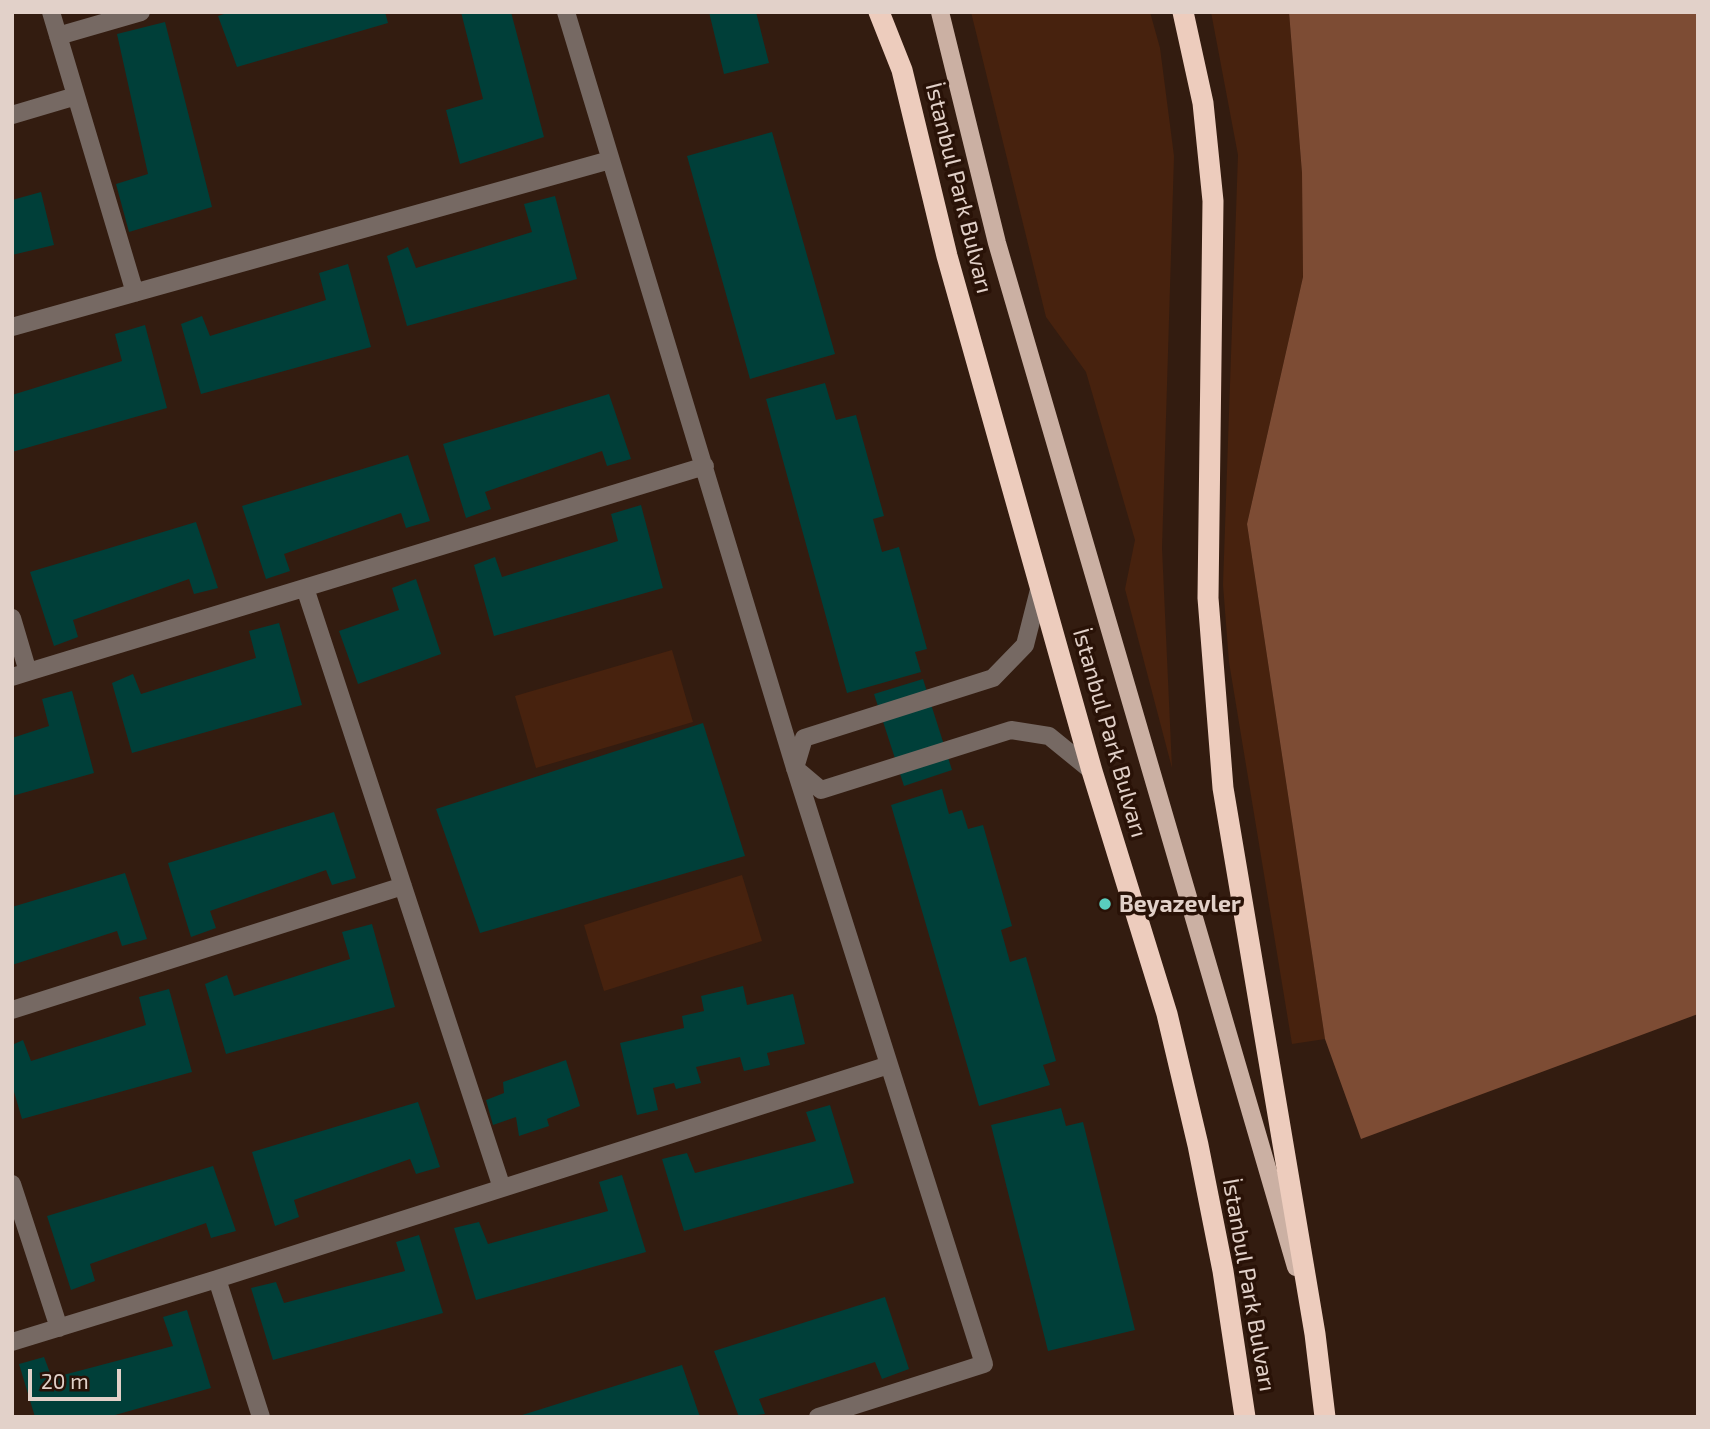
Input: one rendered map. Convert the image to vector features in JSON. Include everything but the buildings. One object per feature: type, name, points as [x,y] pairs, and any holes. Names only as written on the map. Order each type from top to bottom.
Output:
[{"type":"highway","name":"İstanbul Park Bulvarı","points":[[879,12],[902,69],[947,256],[1092,771],[1167,1014],[1223,1271],[1245,1417]]},
{"type":"highway","name":"İstanbul Park Bulvarı","points":[[1183,12],[1203,103],[1213,201],[1209,598],[1223,788],[1315,1334],[1325,1417]]},
{"type":"main road","points":[[891,12],[902,69]]},
{"type":"main road","name":"İstanbul Park Bulvarı","points":[[940,12],[997,243],[1315,1334]]},
{"type":"lane","points":[[51,12],[135,293]]},
{"type":"lane","points":[[58,36],[141,12]]},
{"type":"lane","points":[[566,12],[794,768],[984,1364],[818,1417]]},
{"type":"lane","points":[[12,115],[76,96]]},
{"type":"lane","points":[[12,327],[610,160]]},
{"type":"lane","points":[[12,618],[20,675],[705,466]]},
{"type":"lane","points":[[794,768],[804,738],[993,678],[1025,645],[1040,586]]},
{"type":"lane","points":[[305,588],[502,1188]]},
{"type":"lane","points":[[794,768],[821,790],[1011,730],[1049,736],[1092,771]]},
{"type":"lane","points":[[12,1010],[402,886]]},
{"type":"lane","points":[[12,1342],[889,1065]]},
{"type":"lane","points":[[12,1184],[59,1328]]},
{"type":"lane","points":[[217,1279],[261,1417]]},
{"type":"shaded area","points":[[971,12],[1150,12],[1160,48],[1174,156],[1162,548],[1172,768],[1125,589],[1135,540],[1086,372],[1046,317]]},
{"type":"shaded area","points":[[1211,12],[1289,12],[1302,173],[1303,277],[1247,524],[1325,1039],[1292,1044],[1229,662],[1223,585],[1238,155]]},
{"type":"shaded area","points":[[1289,12],[1698,12],[1698,1014],[1361,1139],[1325,1039],[1247,524],[1303,277],[1302,173]]},
{"type":"shaded area","points":[[672,650],[693,722],[536,768],[515,696]]},
{"type":"shaded area","points":[[742,875],[762,941],[604,991],[584,925]]},
{"type":"place","name":"Beyazevler","points":[[1105,904]]}]
